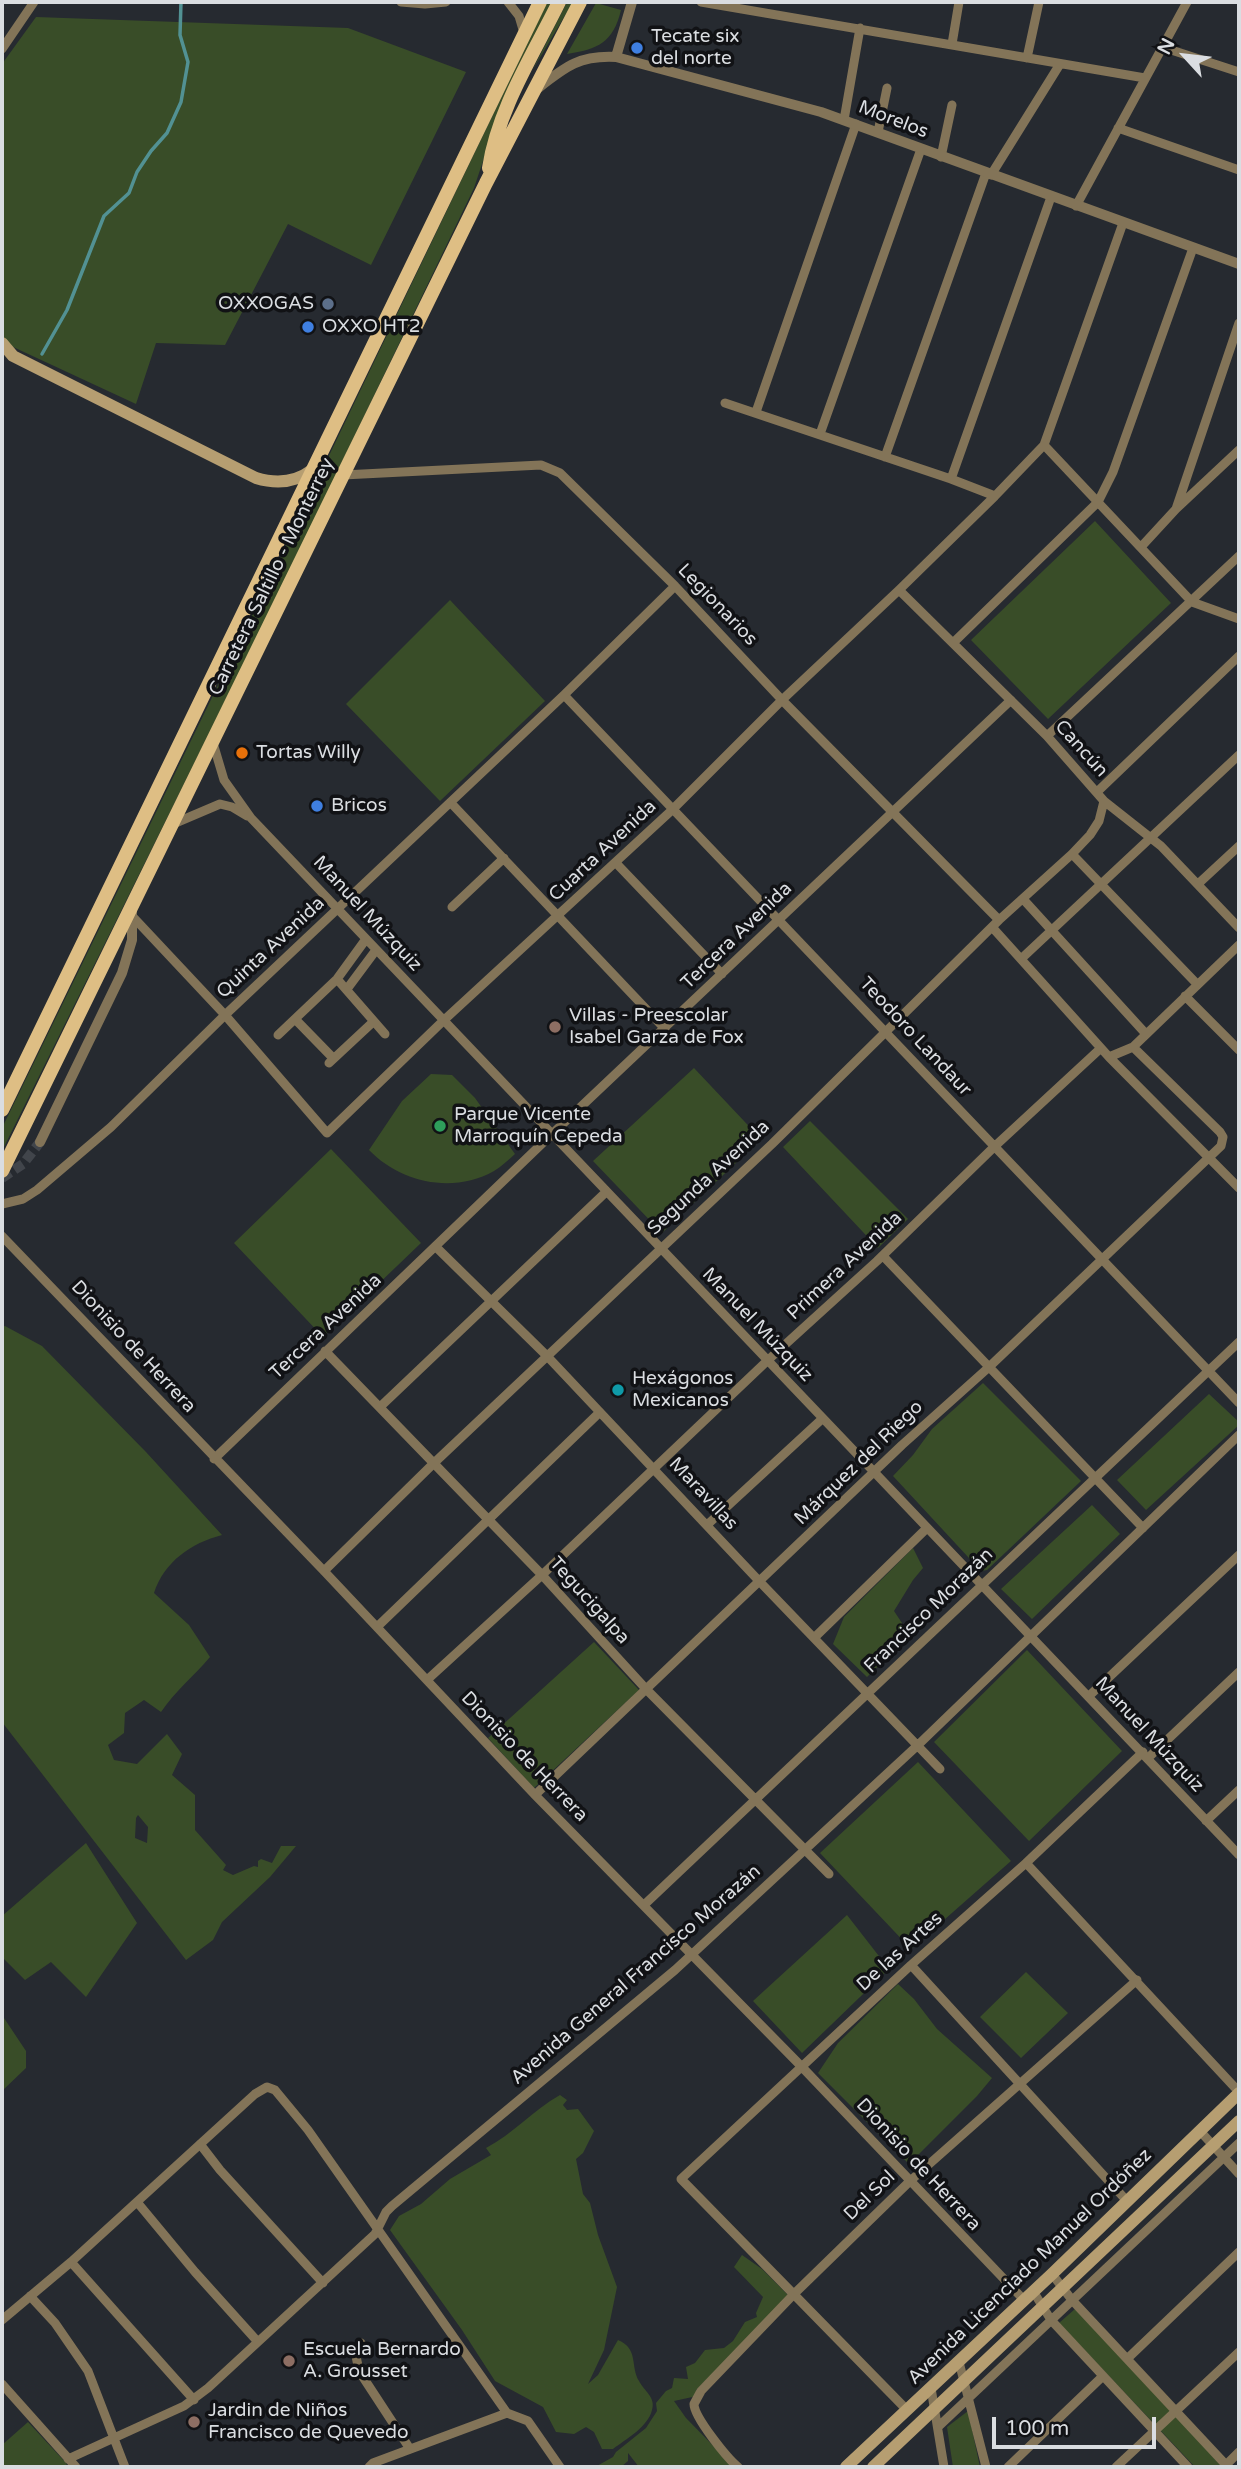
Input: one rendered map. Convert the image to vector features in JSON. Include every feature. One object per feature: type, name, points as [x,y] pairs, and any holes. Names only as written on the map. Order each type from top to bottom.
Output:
[{"type":"main road","name":"Carretera Saltillo - Monterrey","points":[[2,1110],[540,2]]},
{"type":"main road","points":[[486,183],[494,142],[508,104],[559,2]]},
{"type":"main road","name":"Carretera Saltillo - Monterrey","points":[[2,1171],[133,911],[486,183],[580,2]]},
{"type":"main road","points":[[2,343],[7,356],[256,478],[281,482],[300,478],[312,470]]},
{"type":"main road","name":"Avenida Licenciado Manuel Ordóñez","points":[[846,2467],[1052,2274],[1239,2093]]},
{"type":"main road","name":"Avenida Licenciado Manuel Ordóñez","points":[[873,2467],[1239,2120]]},
{"type":"street","points":[[2,49],[34,2]]},
{"type":"street","points":[[401,2],[446,2]]},
{"type":"street","points":[[508,2],[519,16],[524,34]]},
{"type":"street","points":[[616,57],[632,2]]},
{"type":"street","points":[[701,2],[1145,78]]},
{"type":"street","points":[[952,44],[960,2]]},
{"type":"street","points":[[1027,58],[1039,2]]},
{"type":"street","points":[[1076,205],[1187,2]]},
{"type":"street","points":[[844,120],[860,28]]},
{"type":"street","points":[[1162,47],[1239,72]]},
{"type":"street","name":"Morelos","points":[[535,91],[564,67],[580,60],[598,56],[616,57],[791,103],[844,120],[1239,264]]},
{"type":"street","points":[[885,457],[989,174],[1060,64]]},
{"type":"street","points":[[878,132],[887,88]]},
{"type":"street","points":[[941,156],[952,105]]},
{"type":"street","points":[[756,412],[856,124]]},
{"type":"street","points":[[1118,128],[1239,170]]},
{"type":"street","points":[[820,434],[922,149]]},
{"type":"street","points":[[951,479],[1051,197]]},
{"type":"street","points":[[1123,223],[1044,445],[1192,602],[1239,619]]},
{"type":"street","points":[[954,642],[1098,502],[1113,472],[1193,248]]},
{"type":"street","points":[[1176,509],[1239,323]]},
{"type":"street","points":[[725,402],[995,496]]},
{"type":"street","name":"Cuarta Avenida","points":[[225,1015],[327,1133],[443,1021],[672,810],[782,699],[900,590],[1044,445]]},
{"type":"street","points":[[1141,547],[1176,509],[1239,450]]},
{"type":"street","name":"Legionarios","points":[[344,475],[541,465],[567,479],[675,586],[892,812],[995,924],[1021,959],[1109,1057],[1238,1185]]},
{"type":"street","points":[[1047,736],[1239,556]]},
{"type":"street","name":"Quinta Avenida","points":[[2,1204],[23,1199],[37,1190],[111,1126],[675,586]]},
{"type":"street","name":"Cancún","points":[[900,590],[1047,736],[1104,801],[1161,846],[1239,928]]},
{"type":"street","points":[[1097,792],[1239,656]]},
{"type":"street","name":"Teodoro Landaur","points":[[564,695],[1239,1402]]},
{"type":"street","name":"Tercera Avenida","points":[[214,1459],[551,1135],[1011,700]]},
{"type":"street","name":"Manuel Múzquiz","points":[[213,743],[224,780],[251,818],[1239,1855]]},
{"type":"street","points":[[1021,959],[1239,755]]},
{"type":"street","name":"Segunda Avenida","points":[[324,1571],[659,1248],[772,1144],[995,924],[1072,854],[1099,821],[1104,801]]},
{"type":"street","points":[[451,803],[665,1029]]},
{"type":"street","name":"Manuel Múzquiz","points":[[173,824],[220,804],[232,807],[251,818]]},
{"type":"street","points":[[1198,884],[1239,846]]},
{"type":"street","points":[[1072,854],[1197,984]]},
{"type":"street","points":[[452,907],[504,858]]},
{"type":"street","points":[[616,863],[722,974]]},
{"type":"street","points":[[1023,899],[1146,1034]]},
{"type":"street","points":[[133,911],[225,1015]]},
{"type":"street","points":[[40,1142],[122,973],[130,951],[133,911]]},
{"type":"street","points":[[278,1035],[337,979],[366,939]]},
{"type":"street","points":[[1109,1057],[1133,1047],[1239,944]]},
{"type":"street","points":[[346,989],[376,950]]},
{"type":"street","points":[[337,979],[385,1034]]},
{"type":"street","points":[[1185,996],[1237,1043]]},
{"type":"street","points":[[295,1019],[331,1061],[373,1022]]},
{"type":"street","name":"Márquez del Riego","points":[[535,1795],[902,1445],[988,1368],[1222,1146],[1223,1137],[1133,1047]]},
{"type":"street","name":"Primera Avenida","points":[[427,1680],[656,1469],[767,1361],[883,1256],[994,1147],[1101,1048]]},
{"type":"street","points":[[381,1406],[606,1192]]},
{"type":"street","name":"Dionisio de Herrera","points":[[2,1236],[535,1795],[802,2066],[909,2182],[1028,2296],[1043,2307],[1051,2320],[1188,2467]]},
{"type":"street","name":"Maravillas","points":[[436,1247],[547,1356],[940,1769]]},
{"type":"street","points":[[883,1256],[1143,1528]]},
{"type":"street","name":"Francisco Morazán","points":[[644,1905],[1239,1342]]},
{"type":"street","name":"Tegucigalpa","points":[[325,1351],[542,1575],[646,1689],[829,1874]]},
{"type":"street","points":[[377,1627],[600,1412]]},
{"type":"street","points":[[707,1525],[822,1419]]},
{"type":"street","points":[[918,1745],[1239,1435]]},
{"type":"street","points":[[815,1637],[927,1528]]},
{"type":"street","points":[[1089,1696],[1239,1555]]},
{"type":"street","name":"De las Artes","points":[[795,2294],[681,2179],[911,1965],[1239,1672]]},
{"type":"street","name":"Avenida General Francisco Morazán","points":[[68,2459],[194,2400],[379,2230],[386,2212],[392,2206],[571,2059],[692,1954],[918,1745]]},
{"type":"street","points":[[1206,1821],[1239,1790]]},
{"type":"street","points":[[1026,1863],[1239,2093]]},
{"type":"street","points":[[911,1965],[1128,2201]]},
{"type":"street","name":"Del Sol","points":[[738,2467],[726,2456],[696,2416],[694,2404],[701,2391],[909,2182],[1137,1980]]},
{"type":"street","points":[[2,2320],[267,2087],[275,2090],[308,2130],[507,2413],[528,2421],[560,2467]]},
{"type":"street","points":[[1200,2131],[1239,2174]]},
{"type":"street","points":[[939,2426],[1239,2143]]},
{"type":"street","points":[[201,2144],[220,2170],[323,2283]]},
{"type":"street","points":[[137,2202],[258,2342]]},
{"type":"street","points":[[1127,2359],[1239,2252]]},
{"type":"street","points":[[71,2262],[194,2400]]},
{"type":"street","points":[[1052,2274],[1072,2300],[1226,2467],[1239,2452]]},
{"type":"street","points":[[795,2294],[907,2410]]},
{"type":"street","points":[[30,2296],[55,2323],[88,2371],[125,2467]]},
{"type":"street","points":[[361,2343],[356,2356],[359,2371],[410,2449]]},
{"type":"street","points":[[1116,2467],[1239,2351]]},
{"type":"street","points":[[959,2362],[986,2467]]},
{"type":"street","points":[[1008,2467],[1103,2376]]},
{"type":"street","points":[[2,2384],[76,2467]]},
{"type":"street","points":[[931,2388],[944,2467]]},
{"type":"street","points":[[371,2465],[507,2413]]},
{"type":"green space","points":[[547,2],[554,2],[497,119],[474,188],[293,564],[2,1151],[2,1128]]},
{"type":"green space","points":[[567,2],[573,2],[532,71]]},
{"type":"green space","points":[[596,3],[621,10],[614,30],[596,47],[567,54]]},
{"type":"green space","points":[[36,17],[348,28],[466,72],[371,265],[288,224],[225,345],[156,343],[136,404],[11,346],[2,335],[2,64]]},
{"type":"green space","points":[[1095,521],[1171,603],[1048,719],[971,640]]},
{"type":"green space","points":[[450,600],[545,701],[440,801],[346,704]]},
{"type":"green space","points":[[694,1068],[761,1139],[662,1233],[593,1161]]},
{"type":"green space","name":"Parque Vicente Marroquín Cepeda","points":[[431,1074],[452,1075],[475,1098],[515,1154],[497,1169],[478,1178],[445,1183],[412,1177],[396,1170],[369,1150],[402,1101]]},
{"type":"green space","points":[[810,1121],[908,1219],[878,1248],[783,1147]]},
{"type":"green space","points":[[331,1149],[421,1243],[323,1337],[234,1243]]},
{"type":"green space","points":[[5,1326],[42,1346],[146,1452],[222,1535],[200,1543],[180,1555],[164,1572],[154,1593],[189,1625],[210,1657],[161,1712],[144,1700],[125,1713],[124,1733],[108,1745],[114,1760],[137,1764],[167,1734],[182,1754],[172,1775],[195,1795],[195,1830],[226,1865],[223,1870],[233,1875],[254,1866],[258,1867],[258,1861],[261,1859],[272,1863],[281,1846],[296,1846],[270,1877],[222,1922],[213,1940],[186,1960],[2,1722],[2,1327]],"holes":[[[138,1815],[148,1827],[147,1843],[135,1838]]]},
{"type":"green space","points":[[983,1383],[1081,1481],[987,1570],[981,1571],[893,1476],[932,1429]]},
{"type":"green space","points":[[1209,1394],[1239,1425],[1146,1510],[1117,1480]]},
{"type":"green space","points":[[1092,1505],[1120,1534],[1032,1619],[1001,1589]]},
{"type":"green space","points":[[913,1548],[923,1568],[894,1611],[910,1635],[867,1677],[833,1644],[844,1617]]},
{"type":"green space","points":[[594,1642],[639,1690],[534,1788],[488,1738]]},
{"type":"green space","points":[[1027,1650],[1122,1751],[1029,1841],[934,1742]]},
{"type":"green space","points":[[918,1762],[1011,1861],[911,1949],[820,1853]]},
{"type":"green space","points":[[86,1843],[137,1923],[86,1997],[51,1962],[25,1980],[2,1957],[2,1916]]},
{"type":"green space","points":[[847,1915],[889,1969],[802,2053],[753,2001]]},
{"type":"green space","points":[[1026,1972],[1068,2013],[1021,2058],[980,2017]]},
{"type":"green space","points":[[898,1984],[914,1999],[937,2029],[992,2078],[909,2164],[818,2073],[838,2043]]},
{"type":"green space","points":[[2,2015],[26,2051],[26,2068],[2,2091]]},
{"type":"green space","points":[[560,2095],[567,2100],[563,2105],[567,2110],[578,2109],[594,2131],[583,2153],[576,2159],[583,2194],[590,2203],[598,2235],[617,2287],[604,2350],[588,2384],[598,2375],[618,2340],[632,2353],[636,2375],[653,2405],[646,2422],[613,2449],[602,2449],[594,2432],[586,2427],[574,2434],[556,2432],[543,2407],[495,2381],[390,2230],[399,2216],[421,2204],[450,2179],[491,2155],[486,2148]]},
{"type":"green space","points":[[742,2255],[762,2269],[790,2297],[696,2390],[697,2396],[674,2401],[686,2418],[734,2467],[639,2467],[628,2453],[628,2461],[621,2467],[595,2467],[613,2457],[646,2428],[657,2411],[656,2403],[672,2388],[674,2378],[688,2379],[686,2367],[695,2363],[705,2350],[724,2348],[733,2341],[745,2322],[757,2317],[756,2313],[763,2297],[734,2267]]},
{"type":"green space","points":[[1075,2309],[1225,2467],[1195,2467],[1059,2323]]},
{"type":"green space","points":[[968,2411],[980,2467],[953,2467],[947,2427]]},
{"type":"green space","points":[[28,2422],[67,2464],[64,2467],[2,2467],[2,2445]]},
{"type":"waterway","points":[[42,354],[67,310],[104,216],[129,193],[137,172],[167,133],[181,102],[188,62],[180,35],[181,2]]},
{"type":"tunnel","points":[[2,1178],[23,1164],[40,1142]]},
{"type":"place","name":"Tecate six del norte","points":[[637,48]]},
{"type":"place","name":"OXXOGAS","points":[[328,304]]},
{"type":"place","name":"OXXO HT2","points":[[308,327]]},
{"type":"place","name":"Tortas Willy","points":[[242,753]]},
{"type":"place","name":"Bricos","points":[[317,806]]},
{"type":"place","name":"Villas - Preescolar Isabel Garza de Fox","points":[[555,1027]]},
{"type":"place","name":"Parque Vicente Marroquín Cepeda","points":[[440,1126]]},
{"type":"place","name":"Hexágonos Mexicanos","points":[[618,1390]]},
{"type":"place","name":"Escuela Bernardo A. Grousset","points":[[289,2361]]},
{"type":"place","name":"Jardin de Niños Francisco de Quevedo","points":[[194,2422]]}]
